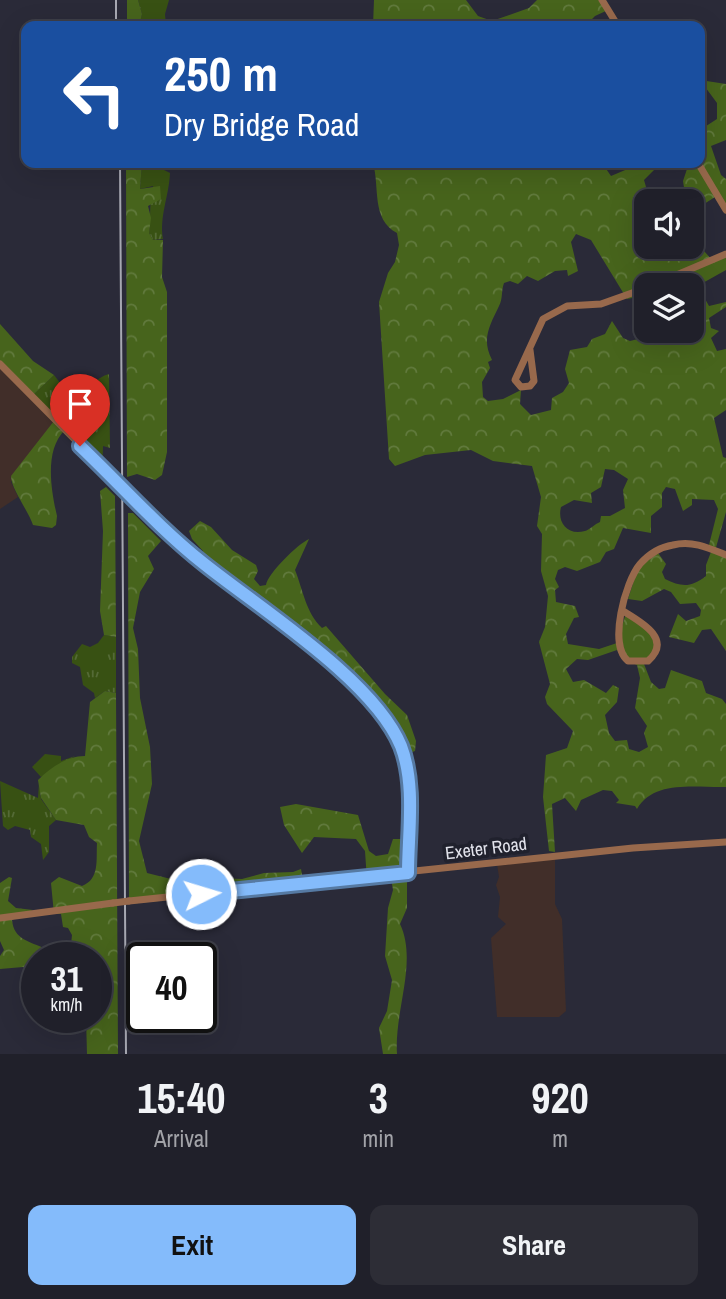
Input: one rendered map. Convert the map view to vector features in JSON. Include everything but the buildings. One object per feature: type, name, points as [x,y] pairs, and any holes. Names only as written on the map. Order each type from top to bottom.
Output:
[{"type":"street","points":[[602,0],[615,21]]},
{"type":"street","points":[[701,168],[726,210]]},
{"type":"street","points":[[681,273],[726,254]]},
{"type":"street","points":[[530,350],[535,378],[530,386],[524,387],[516,383],[514,377],[530,350],[539,324],[553,311],[567,306],[611,302],[634,293]]},
{"type":"street","points":[[0,364],[109,474],[205,565],[317,651],[380,712],[399,742],[408,770],[408,873]]},
{"type":"street","points":[[623,611],[649,628],[656,637],[656,651],[648,661],[628,661],[619,651],[618,638],[623,611],[636,570],[657,551],[670,545],[691,544],[726,555]]},
{"type":"street","name":"Exeter Road","points":[[0,918],[113,902],[633,848],[726,842]]},
{"type":"shaded area","points":[[0,364],[56,420],[11,482],[18,497],[0,509]]},
{"type":"shaded area","points":[[555,859],[555,904],[562,919],[566,1011],[559,1017],[497,1017],[491,938],[506,924],[498,917],[500,897],[496,885],[499,877],[497,864]]},
{"type":"green space","points":[[127,0],[138,0],[142,14],[140,21],[127,21]]},
{"type":"green space","points":[[138,0],[169,0],[166,21],[140,21],[142,14]]},
{"type":"green space","points":[[374,0],[466,0],[478,16],[492,21],[373,21]]},
{"type":"green space","points":[[537,0],[602,0],[608,10],[590,21],[492,21],[529,8]]},
{"type":"green space","points":[[705,81],[726,84],[726,140],[711,146],[721,175],[726,179],[726,214],[715,197],[704,204],[704,189],[684,189],[683,181],[687,169],[705,168],[705,127],[717,119],[717,103],[705,87]]},
{"type":"green space","points":[[126,168],[142,168],[140,189],[160,186],[161,199],[148,206],[151,218],[149,233],[153,240],[163,240],[162,277],[167,292],[167,452],[162,475],[155,480],[137,474],[127,477]]},
{"type":"green space","points":[[142,168],[162,168],[170,173],[162,223],[163,239],[153,240],[149,233],[153,186],[140,189]]},
{"type":"green space","points":[[374,168],[605,168],[611,176],[630,168],[656,168],[644,180],[647,189],[634,189],[634,259],[704,259],[704,251],[713,261],[726,255],[726,270],[704,282],[704,273],[634,273],[634,302],[632,298],[627,299],[591,240],[576,234],[571,242],[578,271],[568,276],[567,270],[555,271],[538,281],[527,276],[518,284],[510,281],[504,283],[487,339],[492,360],[488,362],[490,368],[482,382],[483,397],[488,401],[503,399],[521,390],[520,404],[531,415],[551,410],[552,398],[563,392],[569,383],[565,369],[570,350],[587,347],[592,339],[605,334],[612,321],[623,338],[634,340],[634,343],[704,343],[704,297],[709,306],[726,302],[726,307],[709,318],[711,328],[719,331],[711,338],[717,351],[726,349],[726,410],[714,418],[723,457],[726,458],[726,512],[715,551],[726,557],[726,651],[711,629],[702,630],[694,643],[669,637],[678,614],[686,621],[700,616],[701,610],[696,603],[680,604],[671,592],[664,589],[642,601],[628,599],[638,568],[658,553],[666,564],[662,572],[665,579],[686,585],[696,583],[706,576],[706,565],[711,552],[708,549],[718,509],[714,500],[692,499],[692,505],[683,511],[675,489],[666,487],[662,493],[662,507],[651,516],[651,533],[623,528],[614,549],[606,552],[600,562],[577,571],[565,567],[558,570],[555,579],[559,587],[555,590],[556,602],[575,606],[579,617],[574,618],[566,634],[568,644],[599,649],[617,643],[626,613],[647,627],[658,645],[644,664],[651,682],[659,689],[665,688],[671,670],[702,681],[706,693],[722,699],[726,704],[726,787],[690,786],[665,789],[645,799],[637,809],[635,806],[616,803],[619,800],[612,791],[603,790],[581,800],[576,811],[565,798],[552,804],[555,852],[549,851],[543,797],[546,755],[567,748],[573,731],[547,704],[545,697],[550,684],[539,642],[545,627],[548,596],[541,571],[542,534],[537,526],[541,497],[532,466],[493,461],[471,450],[425,455],[395,466],[389,459],[379,302],[399,245],[397,233],[383,220]],"holes":[[[605,469],[614,470],[628,479],[623,490],[625,508],[610,516],[601,516],[600,522],[585,531],[568,530],[562,523],[561,507],[574,500],[592,503],[591,493],[601,487]],[[617,650],[623,659],[637,665],[640,678],[635,708],[647,726],[644,733],[648,747],[639,752],[629,749],[627,740],[615,741],[609,733],[605,715],[617,702],[619,688],[613,685],[606,693],[584,680],[573,682],[566,669],[577,659],[588,660]]]},
{"type":"green space","points":[[0,324],[33,361],[54,375],[32,396],[0,364]]},
{"type":"green space","points":[[109,374],[110,448],[103,446],[102,480],[90,459],[32,396],[54,375],[71,397],[78,400],[92,384]]},
{"type":"green space","points":[[54,421],[65,430],[58,438],[52,459],[51,483],[57,516],[56,525],[52,528],[33,525],[11,476]]},
{"type":"green space","points":[[106,487],[115,496],[116,637],[104,635],[100,611],[103,531],[100,491]]},
{"type":"green space","points":[[128,513],[133,513],[161,541],[148,556],[154,569],[140,592],[133,628],[138,649],[140,698],[150,747],[152,784],[139,841],[147,873],[179,881],[195,877],[242,879],[264,873],[293,872],[301,869],[304,886],[129,904]]},
{"type":"green space","points":[[200,521],[211,527],[232,550],[256,565],[258,571],[254,579],[260,586],[266,585],[284,559],[309,539],[295,570],[309,608],[322,628],[326,626],[385,694],[407,715],[416,741],[415,751],[404,755],[380,712],[315,649],[199,566],[203,551],[192,539],[189,531]]},
{"type":"green space","points":[[104,635],[116,637],[116,693],[105,691],[95,698],[94,693],[83,685],[80,667],[72,663],[72,657],[82,644],[90,647],[98,643]]},
{"type":"green space","points":[[105,691],[116,693],[118,1054],[87,1054],[86,1033],[112,1033],[112,942],[71,942],[72,935],[68,928],[63,927],[61,914],[54,914],[51,883],[59,877],[82,886],[88,883],[96,868],[97,843],[89,837],[84,825],[56,820],[41,798],[38,780],[59,764],[85,756],[90,702]]},
{"type":"green space","points":[[45,754],[61,756],[61,761],[75,756],[41,777],[32,767]]},
{"type":"green space","points":[[0,781],[38,798],[39,783],[41,799],[56,820],[49,826],[49,852],[43,860],[41,844],[31,837],[30,830],[15,826],[8,830],[3,826]]},
{"type":"green space","points":[[296,804],[358,815],[369,851],[376,856],[388,854],[393,839],[407,839],[407,908],[400,924],[407,954],[397,1054],[383,1054],[379,1028],[387,1011],[392,980],[385,956],[388,908],[393,890],[391,878],[367,880],[365,851],[356,839],[314,837],[302,853],[284,825],[280,807]]},
{"type":"green space","points":[[12,878],[8,901],[16,908],[33,910],[12,920],[19,936],[30,942],[21,942],[21,967],[0,969],[0,956],[4,950],[0,941],[0,883]]},
{"type":"railway","points":[[116,0],[116,21]]},
{"type":"railway","points":[[120,168],[126,1054]]},
{"type":"route","points":[[80,446],[183,546],[317,651],[364,695],[391,727],[408,770],[408,873],[201,894]]}]
